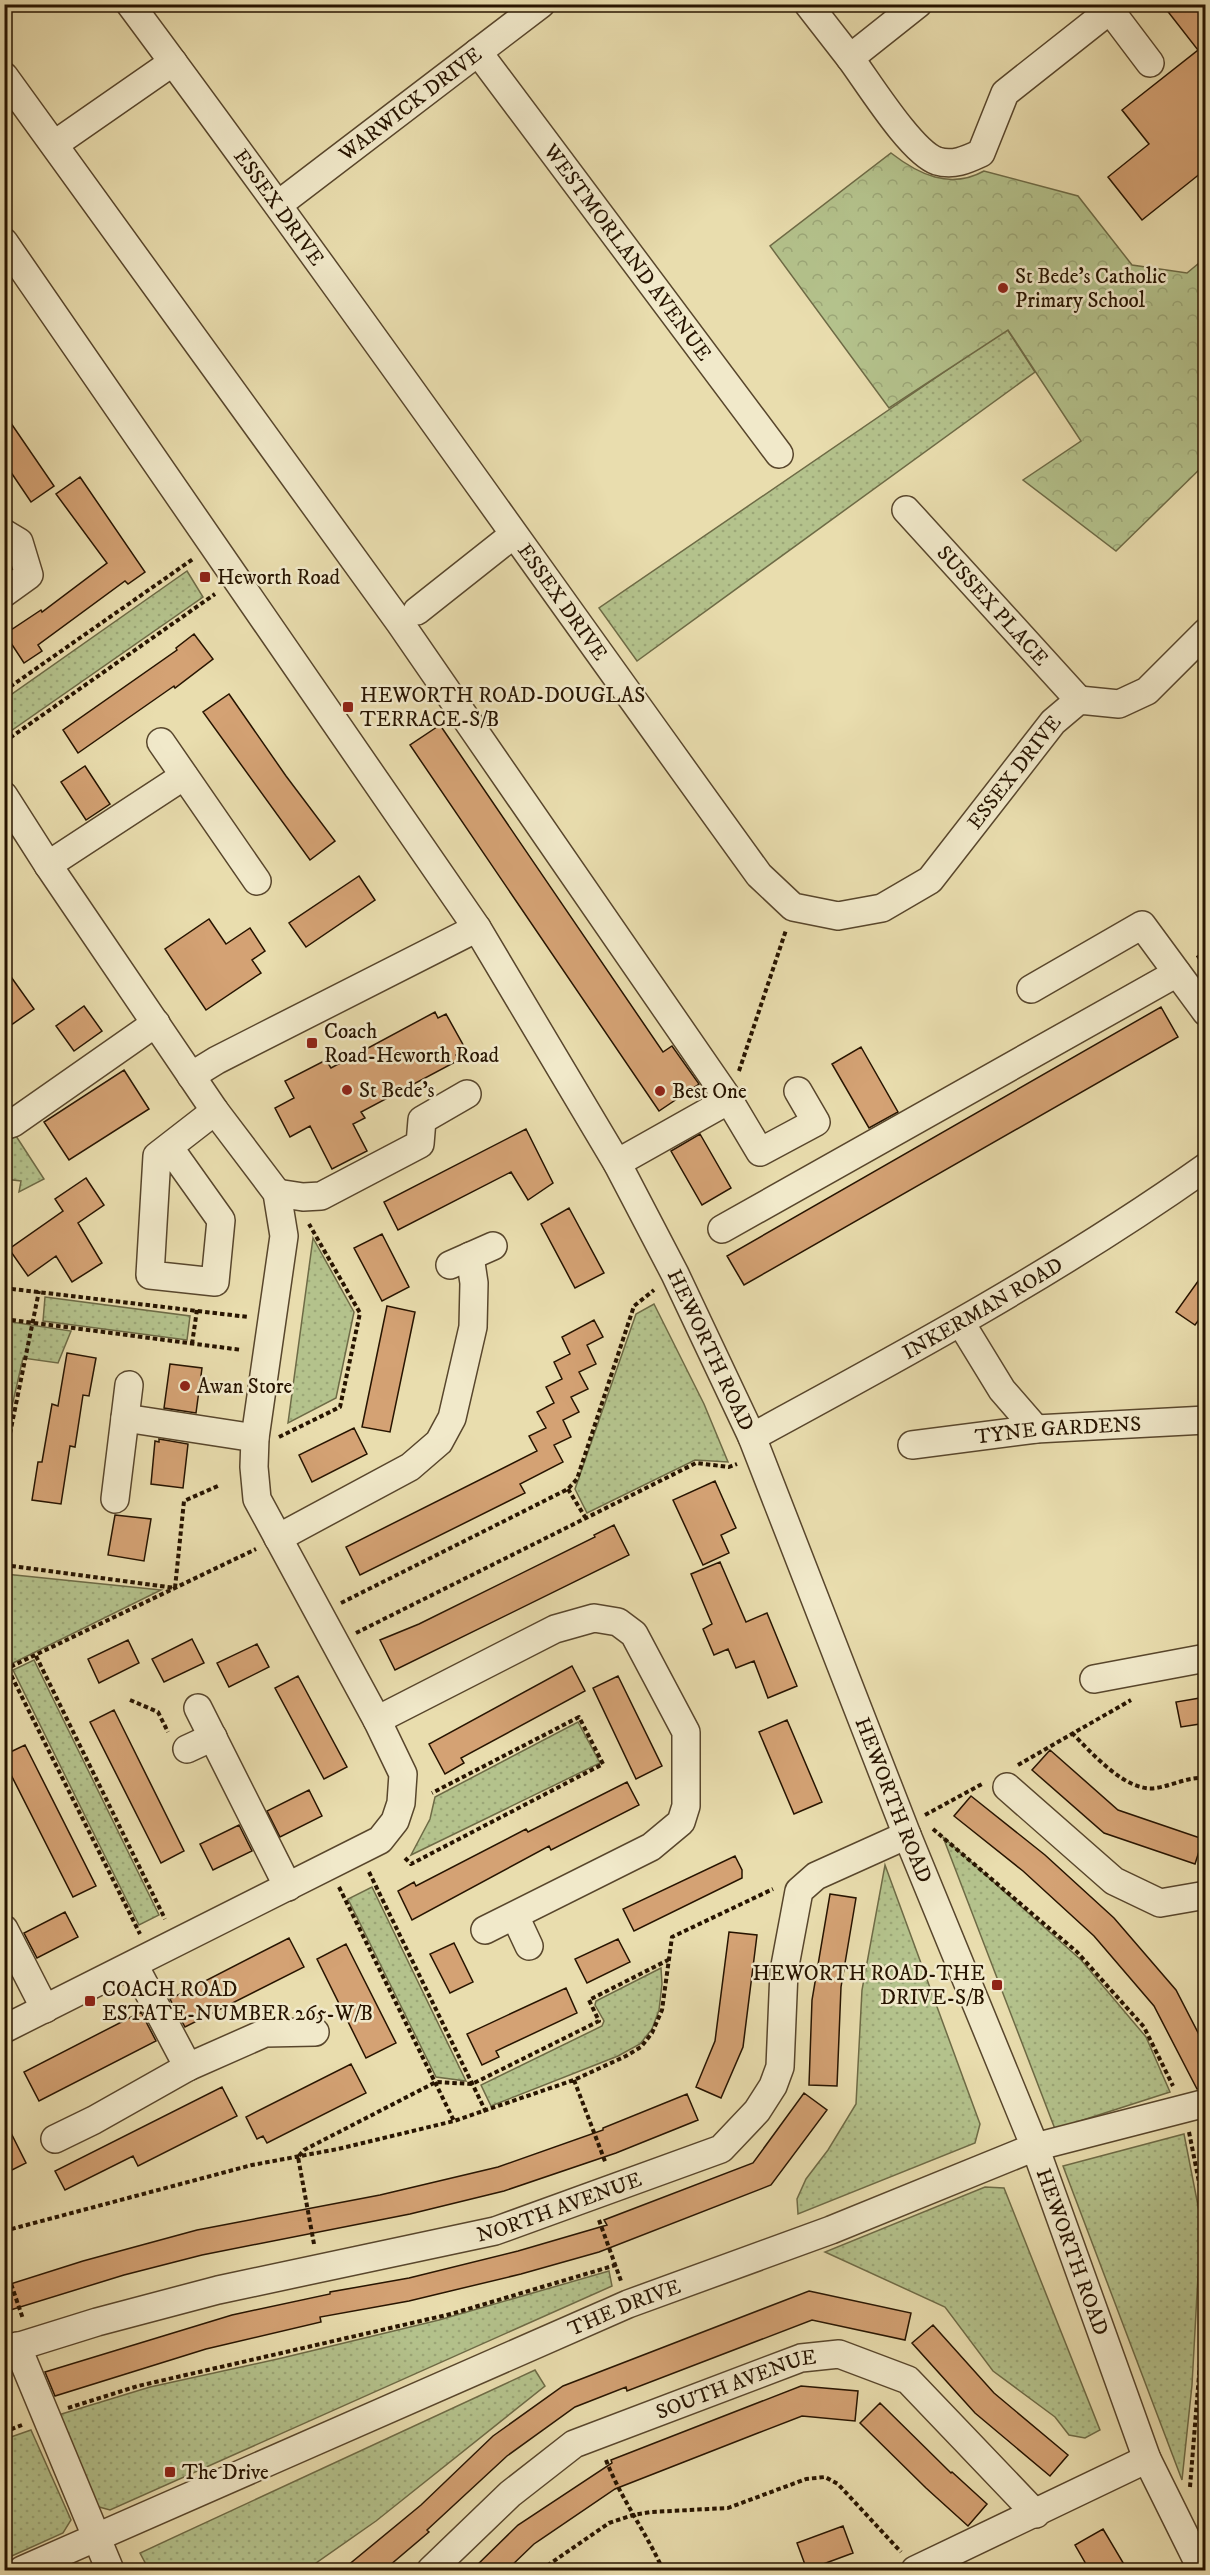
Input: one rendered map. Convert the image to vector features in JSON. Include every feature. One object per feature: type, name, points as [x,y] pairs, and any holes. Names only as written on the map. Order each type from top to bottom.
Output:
[{"type":"street","name":"ESSEX DRIVE","points":[[130,4],[279,204],[513,535],[759,875],[793,907],[838,916],[882,908],[930,880],[1053,722],[1079,700],[1119,704],[1147,691],[1206,632]]},
{"type":"street","name":"WARWICK DRIVE","points":[[279,204],[540,4]]},
{"type":"street","points":[[808,4],[910,138],[926,155],[938,161],[960,163],[981,153],[1005,93],[1110,10],[1150,63]]},
{"type":"street","points":[[850,58],[918,4]]},
{"type":"street","name":"WESTMORLAND AVENUE","points":[[478,52],[779,454]]},
{"type":"street","points":[[55,144],[173,62]]},
{"type":"street","points":[[4,76],[400,623],[729,1100],[760,1152],[816,1122],[798,1091]]},
{"type":"street","name":"HEWORTH ROAD","points":[[4,242],[477,928],[617,1163],[675,1274],[756,1447],[905,1832],[1035,2147],[1147,2459],[1202,2571]]},
{"type":"street","name":"SUSSEX PLACE","points":[[906,510],[1079,700]]},
{"type":"street","points":[[4,532],[19,542],[28,575],[4,594]]},
{"type":"street","points":[[417,611],[513,535]]},
{"type":"street","points":[[161,742],[184,776],[252,853],[257,880]]},
{"type":"street","points":[[48,865],[184,776]]},
{"type":"street","points":[[4,796],[48,865],[215,1111],[277,1193],[284,1236],[255,1438],[254,1467],[257,1498],[377,1720],[403,1774],[401,1803],[395,1821],[380,1840],[4,2029]]},
{"type":"street","points":[[1031,989],[1142,925],[1206,1012]]},
{"type":"street","points":[[191,1076],[217,1060],[477,928]]},
{"type":"street","points":[[722,1229],[1177,973]]},
{"type":"street","points":[[4,1126],[13,1123],[156,1023]]},
{"type":"street","points":[[277,1193],[303,1197],[321,1196],[420,1144],[423,1120],[467,1094]]},
{"type":"street","points":[[617,1163],[729,1100]]},
{"type":"street","points":[[169,1147],[221,1220],[215,1282],[150,1275],[157,1156],[215,1111]]},
{"type":"street","name":"INKERMAN ROAD","points":[[756,1447],[1159,1200],[1206,1167]]},
{"type":"street","points":[[278,1538],[410,1467],[439,1442],[452,1418],[473,1327],[474,1283],[471,1256]]},
{"type":"street","points":[[961,1323],[1002,1390],[1036,1430]]},
{"type":"street","points":[[115,1499],[107,1461],[125,1418],[129,1385]]},
{"type":"street","points":[[125,1418],[255,1438]]},
{"type":"street","name":"TYNE GARDENS","points":[[912,1445],[1036,1430],[1206,1420]]},
{"type":"street","points":[[377,1720],[555,1629],[594,1618],[618,1622],[634,1634],[686,1732],[686,1806],[681,1822],[651,1847],[485,1929]]},
{"type":"street","points":[[1094,1679],[1206,1658]]},
{"type":"street","points":[[198,1708],[288,1887]]},
{"type":"street","points":[[187,1749],[213,1737]]},
{"type":"street","points":[[1007,1787],[1114,1881],[1160,1903],[1206,1894]]},
{"type":"street","points":[[799,1891],[816,1876],[905,1832]]},
{"type":"street","name":"NORTH AVENUE","points":[[17,2346],[218,2290],[495,2231],[720,2150],[741,2130],[773,2086],[780,2067],[784,1971],[799,1891]]},
{"type":"street","points":[[515,1916],[529,1946]]},
{"type":"street","points":[[4,1929],[45,2008]]},
{"type":"street","points":[[142,1960],[188,2067]]},
{"type":"street","points":[[55,2139],[94,2120],[188,2067],[265,2033],[315,2032]]},
{"type":"street","name":"THE DRIVE","points":[[22,2571],[628,2304],[831,2229],[1035,2147],[1195,2106]]},
{"type":"street","points":[[17,2346],[111,2571]]},
{"type":"street","name":"SOUTH AVENUE","points":[[431,2571],[510,2494],[574,2444],[801,2358],[839,2355],[908,2380],[1036,2514]]},
{"type":"street","points":[[910,2564],[944,2565],[1036,2514],[1147,2459]]},
{"type":"path","points":[[4,691],[213,545]]},
{"type":"path","points":[[4,742],[237,579]]},
{"type":"path","points":[[729,1100],[793,907]]},
{"type":"path","points":[[255,1438],[283,1437],[340,1407],[360,1313],[305,1217]]},
{"type":"path","points":[[319,1614],[568,1489],[577,1479],[634,1306],[675,1274]]},
{"type":"path","points":[[4,1288],[272,1320]]},
{"type":"path","points":[[4,1463],[39,1291]]},
{"type":"path","points":[[192,1344],[197,1310]]},
{"type":"path","points":[[4,1319],[233,1348],[267,1355]]},
{"type":"path","points":[[334,1643],[696,1463],[729,1467],[756,1447]]},
{"type":"path","points":[[175,1588],[184,1500],[220,1485]]},
{"type":"path","points":[[568,1489],[585,1517]]},
{"type":"path","points":[[142,1960],[6,1670],[278,1538]]},
{"type":"path","points":[[4,1565],[175,1588]]},
{"type":"path","points":[[36,1656],[177,1944]]},
{"type":"path","points":[[905,1832],[957,1796],[989,1780],[1007,1787],[1014,1767],[1140,1694]]},
{"type":"path","points":[[130,1700],[158,1712],[170,1736],[187,1749]]},
{"type":"path","points":[[405,1858],[411,1864],[603,1764],[579,1716],[432,1793]]},
{"type":"path","points":[[1072,1733],[1112,1772],[1130,1783],[1153,1789],[1190,1777],[1206,1778]]},
{"type":"path","points":[[905,1832],[929,1825],[1077,1952],[1144,2027],[1195,2106],[1206,2217]]},
{"type":"path","points":[[359,1852],[486,2112]]},
{"type":"path","points":[[330,1867],[454,2121]]},
{"type":"path","points":[[4,2231],[252,2165],[298,2157],[454,2121],[486,2112],[574,2080],[642,2047],[652,2033],[662,2010],[672,1937],[789,1882],[799,1891]]},
{"type":"path","points":[[298,2157],[304,2150],[436,2082],[472,2084],[599,2020],[589,2000],[668,1960]]},
{"type":"path","points":[[574,2080],[615,2188]]},
{"type":"path","points":[[298,2157],[318,2269]]},
{"type":"path","points":[[590,2197],[628,2304]]},
{"type":"path","points":[[1177,2520],[1190,2487],[1202,2338],[1206,2239]]},
{"type":"path","points":[[4,2263],[17,2346]]},
{"type":"path","points":[[4,2432],[47,2414],[138,2386],[451,2314],[616,2265]]},
{"type":"path","points":[[596,2435],[614,2482],[651,2542],[663,2571]]},
{"type":"path","points":[[541,2571],[609,2523],[633,2515],[728,2508],[806,2479],[825,2477],[838,2484],[910,2564]]},
{"type":"green space","name":"St Bede's Catholic Primary School","points":[[891,153],[923,173],[935,177],[959,179],[984,171],[1078,196],[1132,265],[1187,273],[1205,258],[1205,464],[1116,551],[1023,480],[1081,441],[1008,330],[889,408],[770,246]]},
{"type":"green space","points":[[1007,329],[1035,372],[637,661],[599,608]]},
{"type":"green space","points":[[187,571],[203,597],[5,735],[5,699]]},
{"type":"green space","points":[[16,1136],[44,1179],[19,1192],[21,1181],[5,1179],[5,1139]]},
{"type":"green space","points":[[313,1238],[354,1312],[336,1398],[288,1423]]},
{"type":"green space","points":[[45,1297],[190,1316],[187,1340],[43,1321]]},
{"type":"green space","points":[[654,1304],[704,1404],[728,1462],[695,1460],[587,1513],[575,1489],[636,1314]]},
{"type":"green space","points":[[5,1321],[71,1331],[58,1363],[23,1358],[5,1437]]},
{"type":"green space","points":[[5,1574],[161,1590],[5,1667]]},
{"type":"green space","points":[[34,1660],[159,1915],[139,1925],[13,1670]]},
{"type":"green space","points":[[578,1722],[600,1763],[411,1855],[430,1819],[435,1797]]},
{"type":"green space","points":[[943,1837],[1081,1960],[1146,2037],[1170,2092],[1055,2129]]},
{"type":"green space","points":[[885,1865],[980,2124],[975,2143],[798,2214],[797,2199],[806,2179],[828,2150],[856,2104],[862,1990]]},
{"type":"green space","points":[[372,1887],[466,2081],[436,2077],[348,1899]]},
{"type":"green space","points":[[661,1968],[659,2010],[652,2029],[640,2044],[618,2056],[491,2106],[481,2085],[602,2026],[604,2021],[595,2005],[596,2001]]},
{"type":"green space","points":[[1184,2134],[1201,2221],[1192,2385],[1182,2480],[1063,2166]]},
{"type":"green space","points":[[985,2187],[1004,2188],[1100,2430],[1085,2438],[1069,2435],[1055,2417],[993,2371],[945,2307],[825,2252]]},
{"type":"green space","points":[[609,2271],[612,2286],[110,2510],[92,2505],[55,2416],[150,2387],[439,2320]]},
{"type":"green space","points":[[535,2370],[545,2386],[376,2521],[306,2570],[149,2570],[140,2553]]},
{"type":"green space","points":[[31,2430],[71,2520],[63,2533],[5,2559],[5,2439]]},
{"type":"building","points":[[1162,4],[1206,4],[1206,169],[1142,220],[1108,177],[1149,144],[1122,110],[1198,50]]},
{"type":"building","points":[[4,413],[54,486],[31,502],[4,462]]},
{"type":"building","points":[[80,477],[145,572],[128,584],[125,581],[38,645],[42,651],[24,663],[5,634],[41,610],[42,612],[107,563],[56,494]]},
{"type":"building","points":[[194,634],[213,659],[175,688],[174,686],[78,753],[63,730],[177,650],[176,648]]},
{"type":"building","points":[[229,694],[335,841],[310,860],[203,712]]},
{"type":"building","points":[[440,725],[663,1052],[672,1046],[699,1084],[659,1111],[410,745]]},
{"type":"building","points":[[85,766],[110,804],[86,820],[61,782]]},
{"type":"building","points":[[359,876],[375,900],[306,947],[289,923]]},
{"type":"building","points":[[209,919],[226,944],[250,928],[265,951],[252,960],[261,973],[206,1010],[165,949]]},
{"type":"building","points":[[4,967],[34,1009],[4,1030]]},
{"type":"building","points":[[84,1006],[102,1031],[74,1051],[56,1026]]},
{"type":"building","points":[[1161,1007],[1178,1037],[744,1285],[727,1256]]},
{"type":"building","name":"St Bede's","points":[[435,1012],[438,1018],[446,1014],[466,1050],[456,1055],[459,1060],[361,1112],[365,1118],[353,1124],[367,1151],[332,1169],[310,1126],[290,1137],[275,1108],[294,1098],[285,1081],[326,1060],[331,1068]]},
{"type":"building","points":[[861,1047],[898,1112],[869,1128],[832,1064]]},
{"type":"building","points":[[124,1070],[149,1109],[69,1160],[44,1122]]},
{"type":"building","points":[[526,1129],[553,1183],[528,1200],[511,1172],[398,1230],[384,1202]]},
{"type":"building","points":[[700,1134],[731,1188],[702,1205],[671,1151]]},
{"type":"building","points":[[86,1178],[104,1205],[78,1223],[102,1263],[72,1282],[56,1256],[28,1276],[9,1249],[63,1211],[55,1199]]},
{"type":"building","points":[[569,1208],[604,1273],[575,1288],[541,1224]]},
{"type":"building","points":[[382,1234],[409,1287],[382,1301],[354,1248]]},
{"type":"building","points":[[1206,1270],[1206,1310],[1195,1325],[1176,1312]]},
{"type":"building","points":[[387,1306],[415,1312],[390,1432],[362,1427]]},
{"type":"building","points":[[594,1320],[603,1337],[587,1345],[596,1364],[579,1372],[588,1389],[571,1397],[579,1412],[563,1420],[571,1437],[554,1445],[563,1462],[520,1484],[525,1493],[360,1575],[346,1547],[537,1451],[529,1436],[546,1428],[537,1412],[554,1403],[546,1387],[562,1379],[554,1362],[570,1354],[562,1337]]},
{"type":"building","points":[[67,1353],[96,1358],[89,1396],[83,1395],[75,1447],[70,1446],[61,1504],[32,1500],[38,1462],[42,1462],[52,1404],[58,1406]]},
{"type":"building","points":[[170,1364],[202,1368],[196,1413],[164,1408]]},
{"type":"building","points":[[354,1428],[367,1454],[312,1482],[299,1455]]},
{"type":"building","points":[[159,1439],[188,1444],[183,1488],[151,1484],[155,1441],[159,1442]]},
{"type":"building","points":[[715,1481],[736,1528],[721,1535],[729,1553],[703,1565],[673,1500]]},
{"type":"building","points":[[115,1515],[151,1519],[144,1561],[108,1555]]},
{"type":"building","points":[[614,1525],[629,1555],[395,1670],[380,1640],[419,1624],[595,1537],[594,1535]]},
{"type":"building","points":[[720,1562],[746,1622],[767,1613],[797,1686],[768,1698],[754,1661],[736,1668],[728,1649],[714,1655],[703,1629],[712,1624],[691,1574]]},
{"type":"building","points":[[192,1639],[204,1663],[164,1682],[152,1659]]},
{"type":"building","points":[[128,1640],[139,1663],[99,1683],[88,1659]]},
{"type":"building","points":[[257,1644],[269,1667],[229,1687],[217,1663]]},
{"type":"building","points":[[572,1666],[585,1691],[461,1758],[464,1763],[445,1774],[429,1744]]},
{"type":"building","points":[[298,1676],[347,1767],[324,1779],[275,1688]]},
{"type":"building","points":[[618,1676],[662,1766],[636,1779],[593,1688]]},
{"type":"building","points":[[1206,1697],[1206,1723],[1181,1727],[1176,1702]]},
{"type":"building","points":[[114,1710],[184,1851],[161,1863],[90,1722]]},
{"type":"building","points":[[787,1720],[822,1802],[794,1814],[759,1732]]},
{"type":"building","points":[[25,1745],[96,1886],[73,1897],[4,1761],[4,1755]]},
{"type":"building","points":[[1050,1750],[1118,1810],[1203,1839],[1195,1864],[1104,1833],[1032,1770]]},
{"type":"building","points":[[627,1782],[639,1805],[551,1850],[549,1846],[412,1920],[398,1891],[414,1882],[416,1886],[526,1829],[528,1832]]},
{"type":"building","points":[[309,1790],[322,1816],[280,1837],[267,1811]]},
{"type":"building","points":[[971,1796],[1045,1855],[1114,1918],[1176,1990],[1206,2048],[1206,2088],[1197,2089],[1154,2006],[1094,1936],[1023,1871],[954,1816]]},
{"type":"building","points":[[239,1825],[252,1851],[213,1870],[200,1844]]},
{"type":"building","points":[[735,1856],[742,1870],[742,1878],[634,1931],[623,1909]]},
{"type":"building","points":[[830,1894],[856,1898],[841,1987],[837,2086],[809,2085],[812,2000]]},
{"type":"building","points":[[65,1912],[78,1937],[37,1958],[24,1933]]},
{"type":"building","points":[[729,1932],[757,1935],[743,2047],[721,2098],[696,2087],[715,2041]]},
{"type":"building","points":[[289,1938],[304,1967],[185,2027],[170,1999]]},
{"type":"building","points":[[618,1939],[630,1962],[587,1983],[575,1959]]},
{"type":"building","points":[[454,1943],[473,1982],[450,1993],[430,1954]]},
{"type":"building","points":[[346,1944],[396,2043],[366,2058],[317,1959]]},
{"type":"building","points":[[566,1988],[577,2013],[496,2051],[499,2057],[482,2065],[467,2034]]},
{"type":"building","points":[[141,2012],[156,2041],[39,2101],[24,2072]]},
{"type":"building","points":[[351,2064],[366,2093],[267,2143],[263,2136],[257,2139],[246,2117]]},
{"type":"building","points":[[222,2087],[237,2116],[138,2166],[133,2156],[65,2190],[55,2171]]},
{"type":"building","points":[[804,2093],[827,2110],[771,2185],[599,2252],[521,2274],[409,2301],[320,2317],[321,2322],[206,2349],[55,2396],[45,2372],[232,2315],[330,2294],[330,2292],[409,2278],[518,2251],[607,2225],[604,2220],[753,2163]]},
{"type":"building","points":[[687,2094],[698,2120],[616,2153],[504,2191],[410,2214],[202,2255],[124,2275],[4,2312],[4,2286],[83,2261],[197,2230],[380,2195],[498,2167],[603,2130],[603,2128]]},
{"type":"building","points":[[4,2119],[26,2163],[4,2174]]},
{"type":"building","points":[[809,2291],[911,2313],[905,2340],[812,2320],[627,2391],[626,2387],[575,2407],[507,2456],[427,2530],[429,2532],[383,2571],[341,2571],[421,2505],[493,2436],[563,2386]]},
{"type":"building","points":[[933,2325],[994,2393],[1068,2455],[1050,2476],[975,2413],[912,2343]]},
{"type":"building","points":[[801,2386],[858,2391],[855,2421],[802,2416],[758,2433],[615,2489],[534,2544],[506,2571],[471,2571],[518,2525],[612,2463],[611,2460]]},
{"type":"building","points":[[880,2403],[951,2473],[987,2504],[968,2526],[860,2423]]},
{"type":"building","points":[[843,2526],[853,2553],[807,2570],[797,2543]]},
{"type":"building","points":[[1103,2529],[1128,2571],[1090,2571],[1075,2545]]},
{"type":"place","name":"St Bede's Catholic Primary School","points":[[1003,288]]},
{"type":"place","name":"Heworth Road","points":[[205,577]]},
{"type":"place","name":"HEWORTH ROAD-DOUGLAS TERRACE-S/B","points":[[348,707]]},
{"type":"place","name":"Coach Road-Heworth Road","points":[[312,1043]]},
{"type":"place","name":"St Bede's","points":[[347,1090]]},
{"type":"place","name":"Best One","points":[[660,1091]]},
{"type":"place","name":"Awan Store","points":[[185,1386]]},
{"type":"place","name":"HEWORTH ROAD-THE DRIVE-S/B","points":[[997,1985]]},
{"type":"place","name":"COACH ROAD ESTATE-NUMBER 265-W/B","points":[[90,2001]]},
{"type":"place","name":"The Drive","points":[[170,2472]]}]
